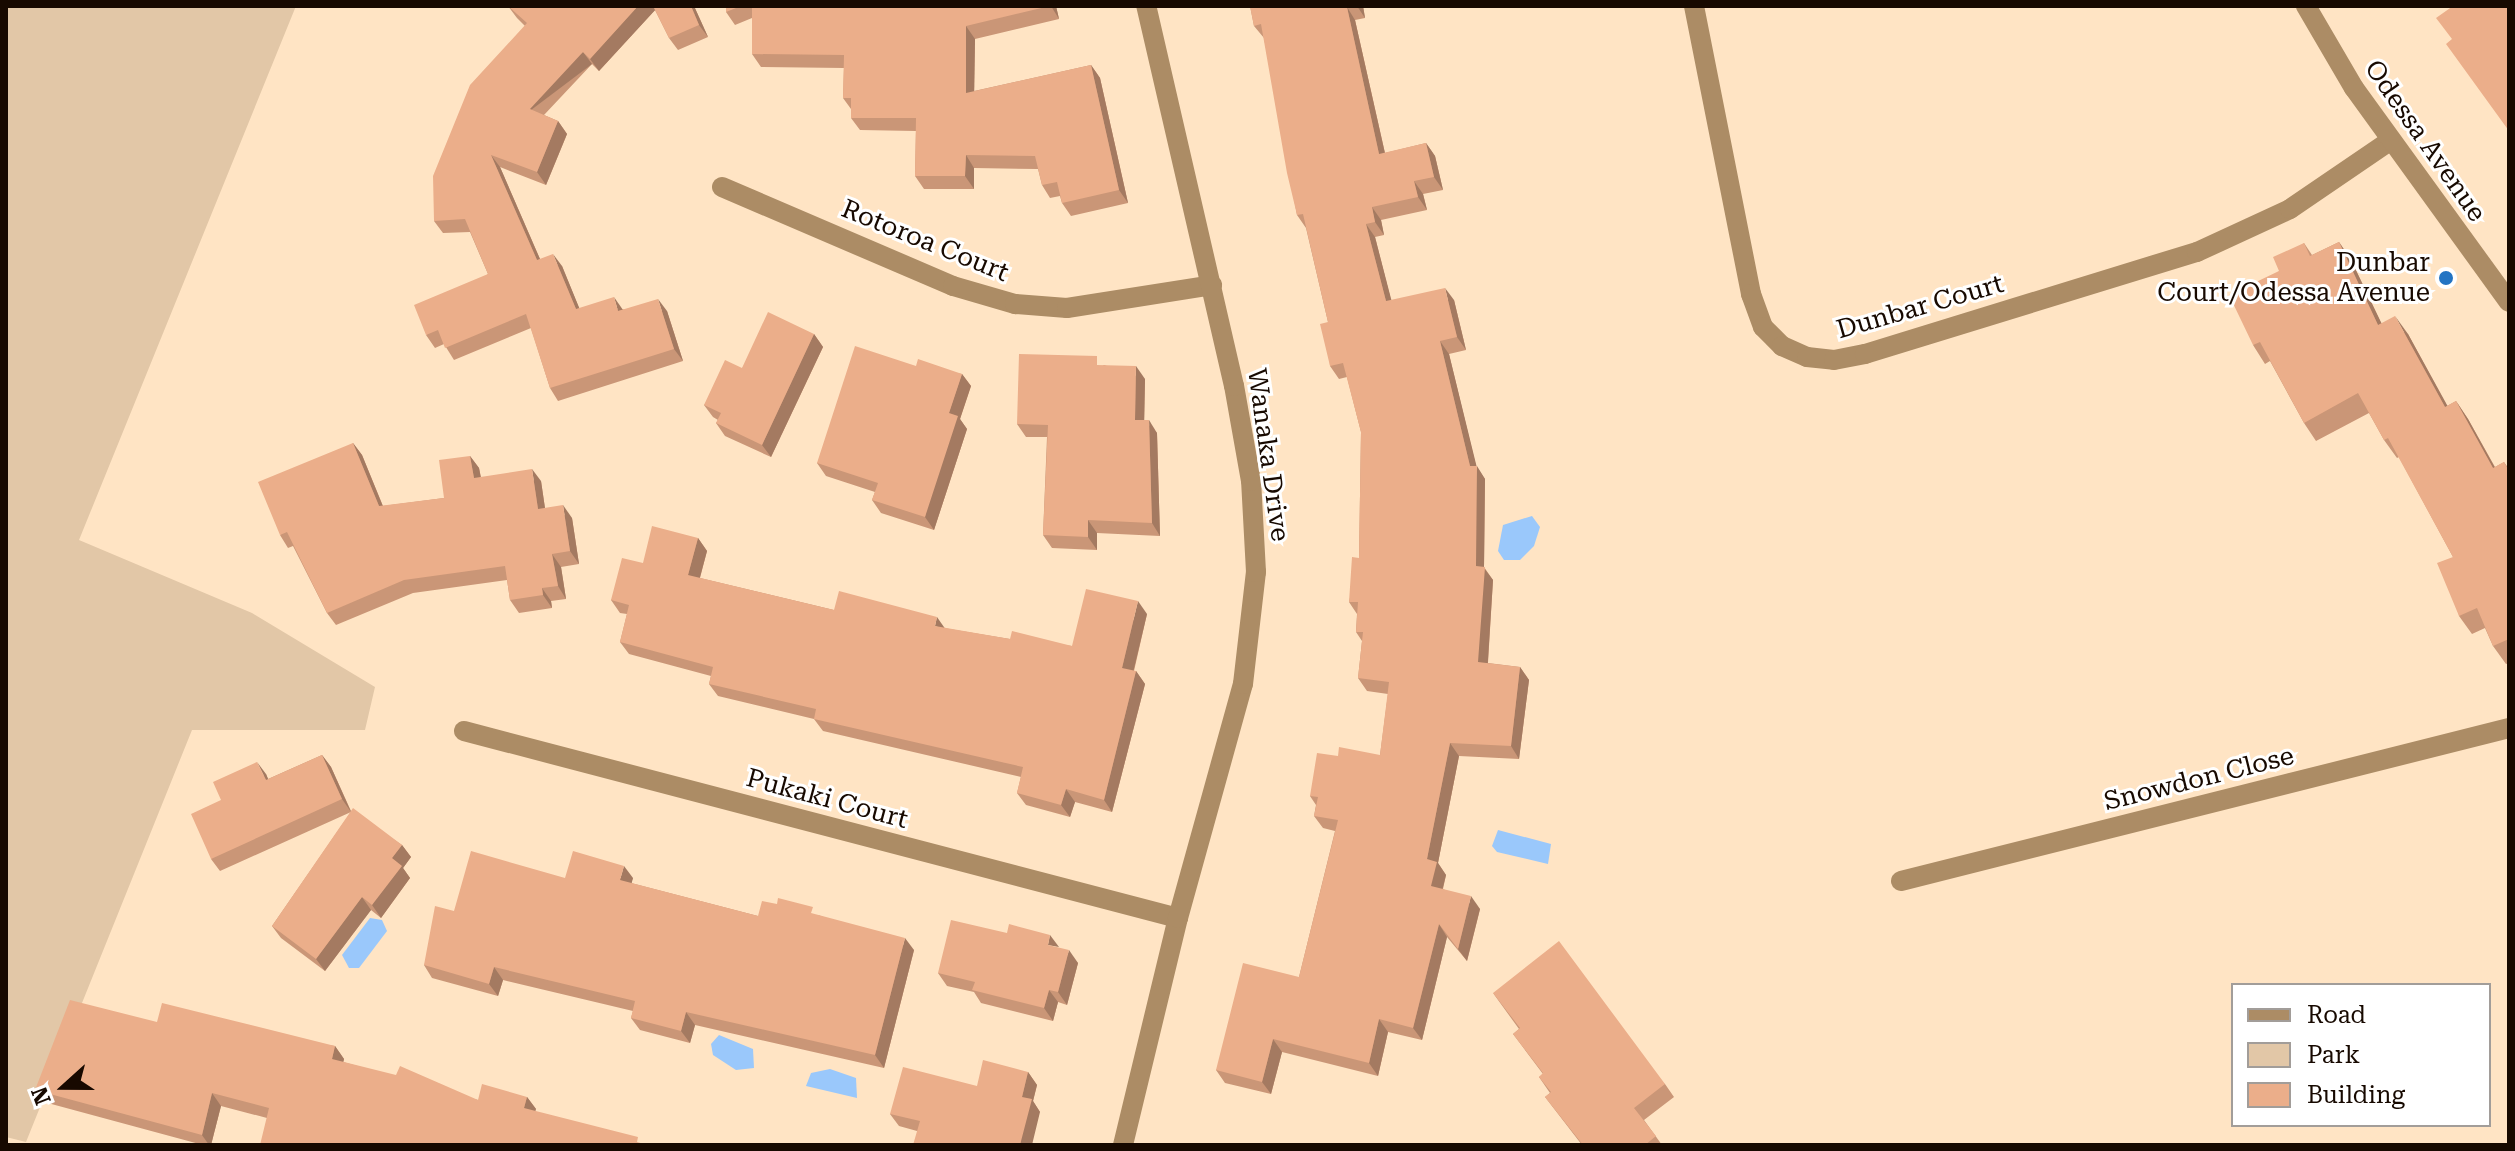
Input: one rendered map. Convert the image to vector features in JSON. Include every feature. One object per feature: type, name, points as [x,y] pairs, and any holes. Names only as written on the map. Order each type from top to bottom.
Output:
[{"type":"street","name":"Wanaka Drive","points":[[1123,1145],[1178,918],[1243,684],[1256,572],[1251,481],[1212,285],[1146,6]]},
{"type":"street","name":"Dunbar Court","points":[[1694,6],[1751,294],[1763,327],[1782,346],[1807,357],[1834,360],[1865,354],[2197,252],[2290,209],[2391,140]]},
{"type":"street","name":"Odessa Avenue","points":[[2306,6],[2391,140],[2509,302]]},
{"type":"street","name":"Rotoroa Court","points":[[722,187],[953,286],[1015,304],[1067,308],[1212,285]]},
{"type":"street","name":"Snowdon Close","points":[[1901,881],[2509,728]]},
{"type":"street","name":"Pukaki Court","points":[[464,731],[1178,918]]},
{"type":"green space","points":[[6,6],[296,6],[79,540],[252,613],[375,687],[365,730],[192,730],[26,1142],[6,1137]]},
{"type":"water","points":[[1532,516],[1540,527],[1534,546],[1520,560],[1504,560],[1498,551],[1503,525]]},
{"type":"water","points":[[1498,830],[1551,844],[1548,864],[1497,852],[1492,846]]},
{"type":"water","points":[[370,918],[382,920],[387,931],[359,968],[349,968],[342,955]]},
{"type":"water","points":[[719,1035],[753,1049],[754,1068],[736,1070],[713,1055],[711,1044]]},
{"type":"water","points":[[830,1069],[856,1078],[857,1098],[806,1086],[811,1073]]},
{"type":"building","points":[[508,6],[638,6],[590,59],[583,52],[530,109],[558,121],[537,172],[491,155],[537,260],[553,254],[576,309],[614,297],[618,311],[658,299],[674,349],[550,388],[526,314],[445,348],[438,330],[426,335],[414,305],[488,274],[465,219],[434,221],[433,176],[470,85],[527,23]]},
{"type":"building","points":[[653,6],[691,6],[699,25],[669,38]]},
{"type":"building","points":[[726,6],[741,6],[726,12]]},
{"type":"building","points":[[752,6],[1050,6],[966,26],[966,93],[1091,65],[1119,190],[1062,203],[1057,182],[1042,185],[1035,156],[966,155],[965,176],[915,176],[916,118],[851,118],[851,98],[843,98],[844,55],[752,54]]},
{"type":"building","points":[[1250,6],[1352,6],[1347,7],[1379,154],[1426,143],[1434,177],[1414,181],[1418,197],[1372,207],[1375,222],[1366,224],[1386,301],[1445,288],[1457,337],[1440,341],[1470,466],[1477,466],[1476,566],[1485,567],[1478,662],[1520,667],[1511,746],[1450,743],[1427,859],[1437,862],[1431,886],[1471,896],[1458,949],[1439,924],[1413,1028],[1379,1019],[1369,1063],[1273,1039],[1262,1082],[1216,1070],[1243,963],[1299,977],[1338,820],[1314,816],[1318,797],[1310,796],[1317,753],[1338,756],[1339,747],[1380,755],[1389,682],[1358,678],[1363,632],[1356,632],[1358,602],[1349,602],[1352,557],[1359,558],[1361,432],[1343,363],[1330,366],[1320,324],[1328,322],[1303,214],[1297,215],[1287,173],[1261,24],[1254,26]]},
{"type":"building","points":[[2453,6],[2509,6],[2509,131],[2446,44],[2452,39],[2436,18]]},
{"type":"building","points":[[2339,242],[2378,325],[2395,316],[2445,407],[2456,401],[2493,468],[2504,462],[2509,471],[2509,639],[2493,646],[2477,608],[2459,616],[2437,563],[2453,557],[2388,438],[2384,440],[2358,393],[2304,423],[2260,342],[2253,345],[2229,295],[2279,271],[2273,257],[2304,243],[2310,256]]},
{"type":"building","points":[[768,312],[814,334],[762,445],[716,423],[721,413],[704,405],[725,360],[742,368]]},
{"type":"building","points":[[855,346],[916,366],[918,359],[962,374],[949,413],[958,416],[925,517],[872,500],[878,483],[817,463]]},
{"type":"building","points":[[1019,354],[1097,356],[1097,365],[1136,366],[1135,420],[1149,420],[1152,523],[1088,520],[1088,537],[1043,535],[1048,425],[1017,424]]},
{"type":"building","points":[[353,443],[379,506],[444,498],[439,460],[470,456],[474,478],[532,469],[538,509],[563,505],[570,551],[552,554],[558,586],[542,588],[543,595],[510,600],[505,566],[404,580],[327,613],[287,532],[280,535],[258,482]]},
{"type":"building","points":[[652,526],[698,538],[688,575],[834,610],[839,591],[937,617],[935,626],[1010,639],[1012,631],[1072,646],[1086,589],[1138,601],[1122,668],[1136,671],[1104,800],[1066,789],[1061,805],[1017,793],[1023,767],[814,719],[816,709],[709,684],[713,667],[620,642],[629,605],[611,600],[622,558],[643,563]]},
{"type":"building","points":[[322,755],[342,799],[211,859],[191,814],[221,800],[213,782],[257,762],[266,780]]},
{"type":"building","points":[[353,808],[402,845],[392,858],[402,866],[372,905],[362,897],[316,959],[272,926]]},
{"type":"building","points":[[471,851],[565,878],[573,851],[624,866],[620,880],[758,916],[762,901],[777,904],[778,898],[813,907],[811,913],[905,938],[875,1055],[686,1012],[681,1031],[631,1018],[635,1001],[494,967],[489,984],[424,965],[435,906],[454,911]]},
{"type":"building","points":[[951,920],[1007,933],[1009,924],[1050,935],[1048,945],[1069,950],[1058,992],[1049,990],[1044,1008],[972,990],[975,982],[938,973]]},
{"type":"building","points":[[1559,941],[1665,1084],[1634,1108],[1656,1136],[1645,1145],[1583,1145],[1545,1097],[1551,1092],[1539,1077],[1543,1073],[1513,1034],[1520,1028],[1493,993]]},
{"type":"building","points":[[70,1000],[157,1022],[162,1003],[335,1046],[332,1059],[396,1075],[400,1066],[478,1100],[482,1084],[527,1097],[524,1108],[638,1137],[637,1142],[648,1145],[260,1145],[269,1108],[212,1093],[202,1135],[35,1090]]},
{"type":"building","points":[[983,1060],[1028,1072],[1022,1097],[1032,1099],[1020,1145],[913,1145],[920,1121],[890,1114],[903,1067],[977,1086]]},
{"type":"place","name":"Dunbar Court/Odessa Avenue","points":[[2446,278]]}]
